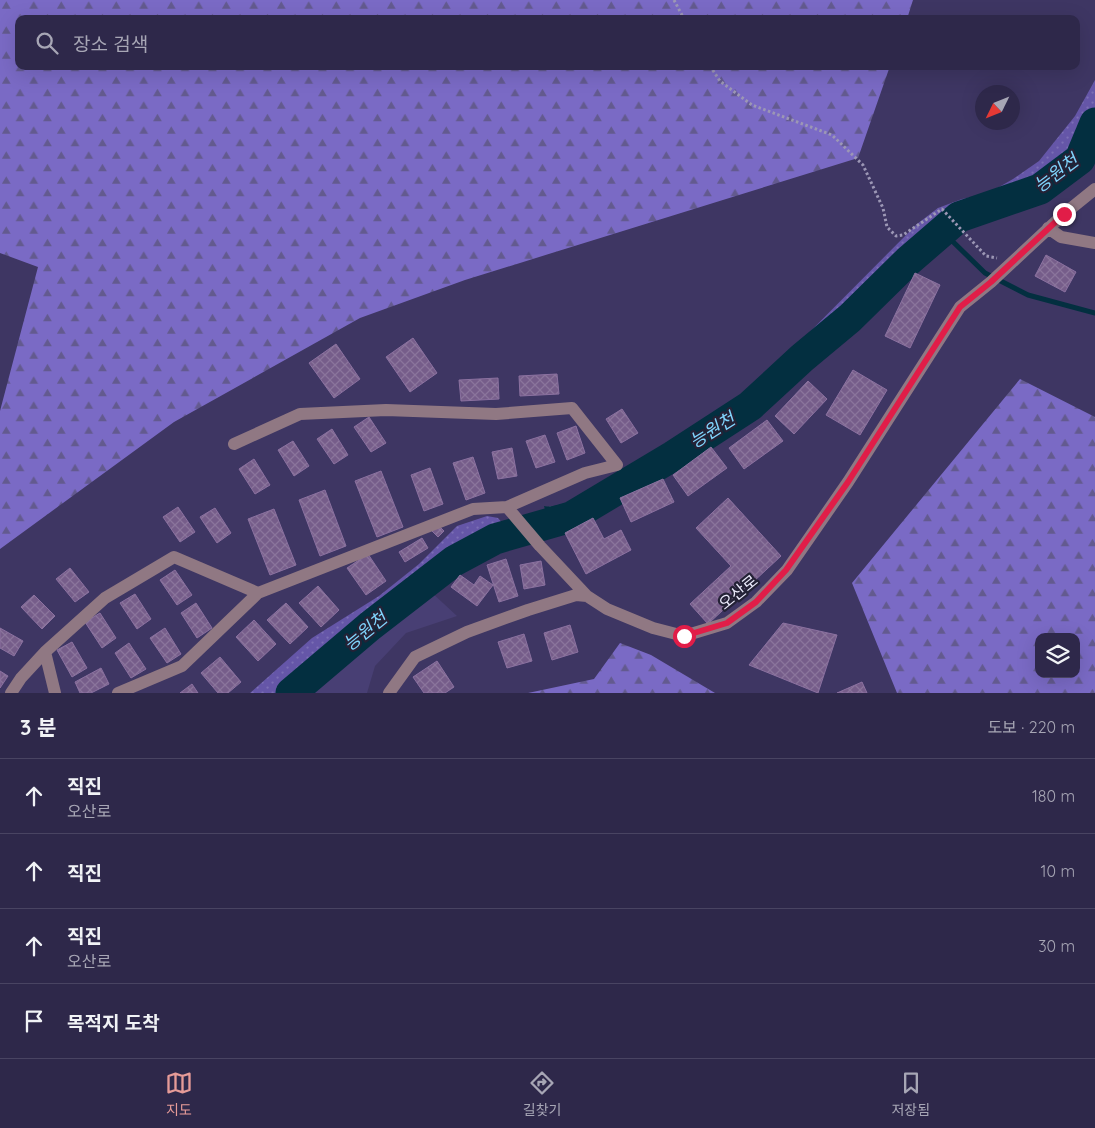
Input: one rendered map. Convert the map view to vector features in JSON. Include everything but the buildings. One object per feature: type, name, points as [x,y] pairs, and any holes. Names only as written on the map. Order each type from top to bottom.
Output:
[{"type":"street","points":[[1012,261],[1095,189]]},
{"type":"street","points":[[1048,228],[1061,237],[1095,242]]},
{"type":"street","name":"오산로","points":[[507,507],[540,546],[587,596],[607,609],[653,628],[684,636],[727,623],[756,602],[792,562],[848,482],[960,307],[991,282],[1012,261]]},
{"type":"street","points":[[118,693],[182,666],[258,592],[473,509],[507,507],[585,473],[617,465],[572,408],[496,414],[386,410],[300,414],[234,444]]},
{"type":"street","points":[[11,693],[21,678],[45,652],[105,598],[174,557],[258,592]]},
{"type":"street","points":[[389,693],[415,657],[467,632],[528,610],[576,595],[587,596]]},
{"type":"street","points":[[45,652],[55,693]]},
{"type":"path","points":[[674,0],[682,15]]},
{"type":"path","points":[[713,70],[720,81],[752,105],[832,135],[862,165],[883,208],[888,227],[896,236],[903,236],[942,209],[986,256],[1012,261]]},
{"type":"shaded area","points":[[1095,80],[1095,115],[1077,156],[1039,186],[958,214],[902,261],[845,319],[800,356],[749,403],[617,486],[612,481],[605,480],[716,418],[759,383],[917,224],[938,208],[962,199],[987,194],[1039,161],[1075,116]]},
{"type":"shaded area","points":[[1095,130],[1095,150],[1092,157],[1075,174],[1039,199],[970,224],[956,237],[948,231],[961,219],[1039,193],[1083,160]]},
{"type":"shaded area","points":[[936,240],[944,241],[948,245],[932,252],[903,276],[827,353],[761,413],[735,431],[670,468],[628,487],[612,497],[617,491],[675,457],[753,407],[803,360],[854,318]]},
{"type":"shaded area","points":[[487,516],[498,518],[509,531],[475,545],[443,565],[347,641],[287,693],[250,693],[312,638],[379,596],[419,564],[457,526]]},
{"type":"shaded area","points":[[515,535],[522,542],[499,544],[444,573],[364,635],[298,693],[294,693],[343,650],[437,576],[461,559],[487,545]]},
{"type":"shaded area","points":[[430,591],[457,616],[406,633],[375,666],[367,693],[312,693]]},
{"type":"green space","points":[[0,0],[913,0],[908,15],[15,15],[15,70],[889,70],[858,158],[465,280],[360,318],[174,422],[0,549],[0,411],[38,267],[0,253]]},
{"type":"green space","points":[[1020,379],[1095,417],[1095,693],[897,693],[852,583]]},
{"type":"green space","points":[[620,643],[651,655],[715,693],[528,693],[594,679]]},
{"type":"water","points":[[605,482],[613,484],[617,488],[607,498],[551,533],[544,506],[562,504],[587,496],[600,489]]},
{"type":"waterway","name":"능원천","points":[[291,693],[370,626],[454,561],[495,539],[571,517],[673,456],[750,406],[802,358],[850,318],[908,261],[959,217],[1040,189],[1080,159],[1095,123]]},
{"type":"waterway","points":[[943,232],[985,273],[1028,295],[1095,313]]},
{"type":"route","points":[[684,636],[727,623],[756,602],[786,570],[848,482],[960,307],[991,282],[1064,214]]}]
